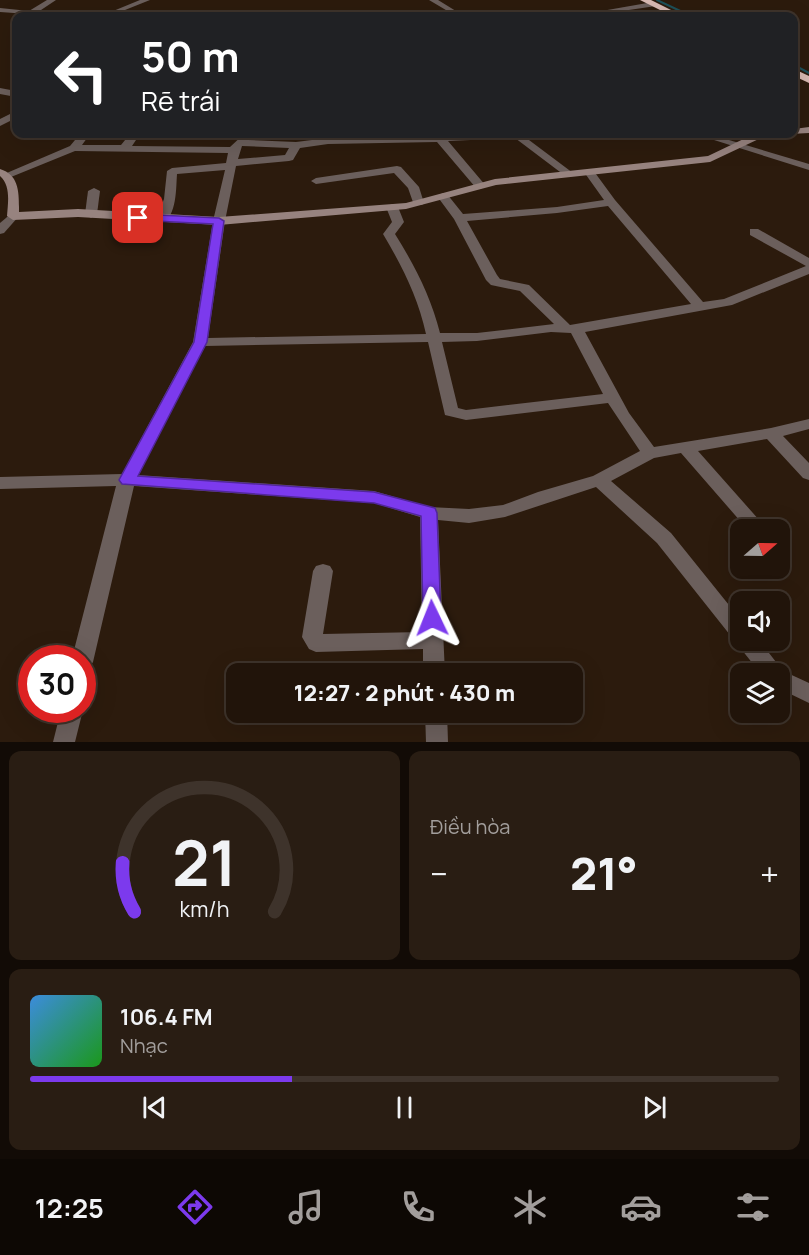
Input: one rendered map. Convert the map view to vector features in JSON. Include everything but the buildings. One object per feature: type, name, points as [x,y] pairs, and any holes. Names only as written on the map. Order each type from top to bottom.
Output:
[{"type":"highway","points":[[649,2],[670,12]]},
{"type":"street","points":[[33,12],[52,0]]},
{"type":"street","points":[[115,12],[146,0]]},
{"type":"street","points":[[433,0],[453,12]]},
{"type":"street","points":[[598,12],[649,2]]},
{"type":"street","points":[[0,10],[21,12]]},
{"type":"street","points":[[74,148],[82,138]]},
{"type":"street","points":[[123,150],[132,138]]},
{"type":"street","points":[[0,186],[7,177],[74,148],[237,151],[333,140],[396,141],[421,138]]},
{"type":"street","points":[[440,138],[480,186]]},
{"type":"street","points":[[524,138],[568,173]]},
{"type":"street","points":[[714,138],[809,167]]},
{"type":"street","points":[[0,230],[13,216],[91,214],[219,221],[392,207],[418,203],[495,182],[710,159],[753,138]]},
{"type":"street","points":[[162,219],[170,199],[172,171],[237,151],[289,158],[296,145]]},
{"type":"street","points":[[86,645],[127,480],[200,342],[219,221],[237,151]]},
{"type":"street","points":[[316,181],[397,169],[413,188],[418,203]]},
{"type":"street","points":[[589,172],[611,202],[701,308]]},
{"type":"street","points":[[7,177],[13,216]]},
{"type":"street","points":[[91,214],[94,191]]},
{"type":"street","points":[[444,196],[460,218],[493,280],[524,288],[571,328],[613,398],[650,453]]},
{"type":"street","points":[[460,218],[557,210],[611,202]]},
{"type":"street","points":[[392,207],[398,222],[389,234],[427,307],[448,406],[455,413],[466,415],[613,398]]},
{"type":"street","points":[[754,232],[809,263]]},
{"type":"street","points":[[200,342],[477,338],[571,328],[701,308],[735,300],[777,280],[809,269]]},
{"type":"street","points":[[0,483],[127,480],[374,497],[429,513],[469,516],[505,511],[544,496],[599,480],[650,453],[771,433],[809,424]]},
{"type":"street","points":[[771,433],[809,474]]},
{"type":"street","points":[[684,446],[749,519]]},
{"type":"street","points":[[599,480],[664,538],[730,621]]},
{"type":"street","points":[[429,513],[434,663]]},
{"type":"street","points":[[323,572],[312,637],[316,643],[433,640]]},
{"type":"street","points":[[755,651],[765,663]]},
{"type":"street","points":[[790,684],[809,693]]},
{"type":"street","points":[[64,742],[69,723]]},
{"type":"street","points":[[436,723],[437,742]]},
{"type":"waterway","points":[[657,0],[682,12]]},
{"type":"waterway","points":[[798,67],[809,73]]},
{"type":"route","points":[[138,218],[219,221],[200,342],[127,480],[374,497],[429,513],[432,618]]}]
